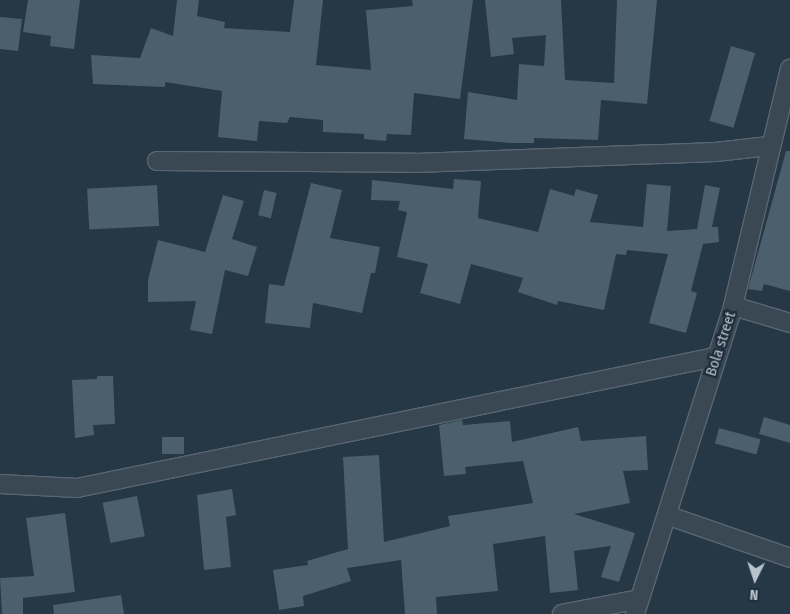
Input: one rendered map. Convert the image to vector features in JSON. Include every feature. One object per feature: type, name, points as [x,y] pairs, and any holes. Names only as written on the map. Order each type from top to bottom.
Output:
[{"type":"street","name":"Bola street","points":[[638,606],[668,516],[715,357],[733,306],[770,146],[789,80]]},
{"type":"street","points":[[157,162],[416,163],[716,152],[770,146]]},
{"type":"street","points":[[733,306],[790,323]]},
{"type":"street","points":[[0,484],[77,488],[237,458],[715,357]]},
{"type":"street","points":[[668,516],[790,558]]},
{"type":"street","points":[[562,614],[638,606]]},
{"type":"building","points":[[28,0],[80,0],[74,49],[50,46],[51,36],[23,32]]},
{"type":"building","points":[[177,0],[199,0],[197,16],[225,22],[224,28],[290,32],[294,0],[323,0],[316,65],[371,70],[366,10],[413,6],[412,0],[473,0],[460,99],[414,93],[411,135],[387,134],[386,141],[364,139],[364,134],[323,132],[323,120],[290,117],[287,123],[259,121],[257,141],[218,137],[222,91],[165,82],[165,87],[93,84],[91,55],[140,58],[151,28],[173,36]]},
{"type":"building","points":[[485,0],[561,0],[565,80],[614,83],[617,0],[657,0],[647,104],[601,100],[598,140],[534,138],[534,143],[511,143],[464,139],[468,92],[517,100],[519,64],[544,66],[546,35],[512,38],[514,54],[491,57]]},
{"type":"building","points":[[0,17],[22,19],[18,51],[0,49]]},
{"type":"building","points":[[731,46],[755,53],[734,128],[710,121]]},
{"type":"building","points":[[786,151],[790,151],[790,291],[764,284],[762,291],[748,289]]},
{"type":"building","points":[[454,179],[481,181],[478,218],[538,232],[550,189],[574,196],[576,189],[598,195],[590,222],[643,227],[647,184],[671,186],[667,231],[697,229],[705,185],[720,188],[712,227],[718,227],[719,242],[703,244],[691,291],[697,293],[686,333],[649,323],[668,254],[627,250],[626,255],[616,254],[604,310],[558,301],[557,305],[518,292],[523,278],[471,264],[460,304],[420,293],[428,264],[397,257],[407,212],[398,210],[400,201],[371,200],[372,180],[453,189]]},
{"type":"building","points":[[311,183],[342,190],[330,238],[380,247],[375,273],[371,273],[362,313],[313,303],[310,328],[265,323],[269,284],[284,286]]},
{"type":"building","points":[[157,185],[159,226],[89,230],[87,189]]},
{"type":"building","points":[[264,190],[277,193],[271,218],[258,215]]},
{"type":"building","points":[[223,195],[244,201],[232,239],[257,247],[248,276],[225,270],[212,334],[190,330],[196,301],[148,302],[148,280],[158,240],[205,252]]},
{"type":"building","points":[[97,376],[113,376],[115,424],[93,425],[94,435],[75,438],[72,380],[97,379]]},
{"type":"building","points":[[764,417],[790,425],[790,443],[759,434]]},
{"type":"building","points":[[462,420],[463,425],[510,421],[512,442],[578,427],[581,441],[646,436],[648,470],[623,471],[630,503],[574,514],[635,533],[619,582],[601,577],[611,546],[574,551],[578,590],[550,593],[545,536],[493,544],[498,591],[436,597],[437,614],[405,614],[401,560],[347,568],[351,581],[303,596],[304,606],[279,610],[273,570],[308,565],[307,561],[348,549],[343,457],[379,455],[384,542],[450,526],[448,516],[533,503],[523,461],[465,467],[466,474],[444,476],[439,425]]},
{"type":"building","points":[[719,428],[761,439],[756,455],[715,443]]},
{"type":"building","points":[[162,437],[184,437],[184,454],[162,454]]},
{"type":"building","points":[[232,489],[236,515],[226,517],[231,567],[204,570],[197,495]]},
{"type":"building","points":[[137,496],[145,536],[110,543],[103,503]]},
{"type":"building","points":[[65,513],[75,592],[23,598],[23,614],[2,614],[0,578],[34,576],[26,518]]},
{"type":"building","points":[[121,595],[124,614],[54,614],[53,605]]}]
